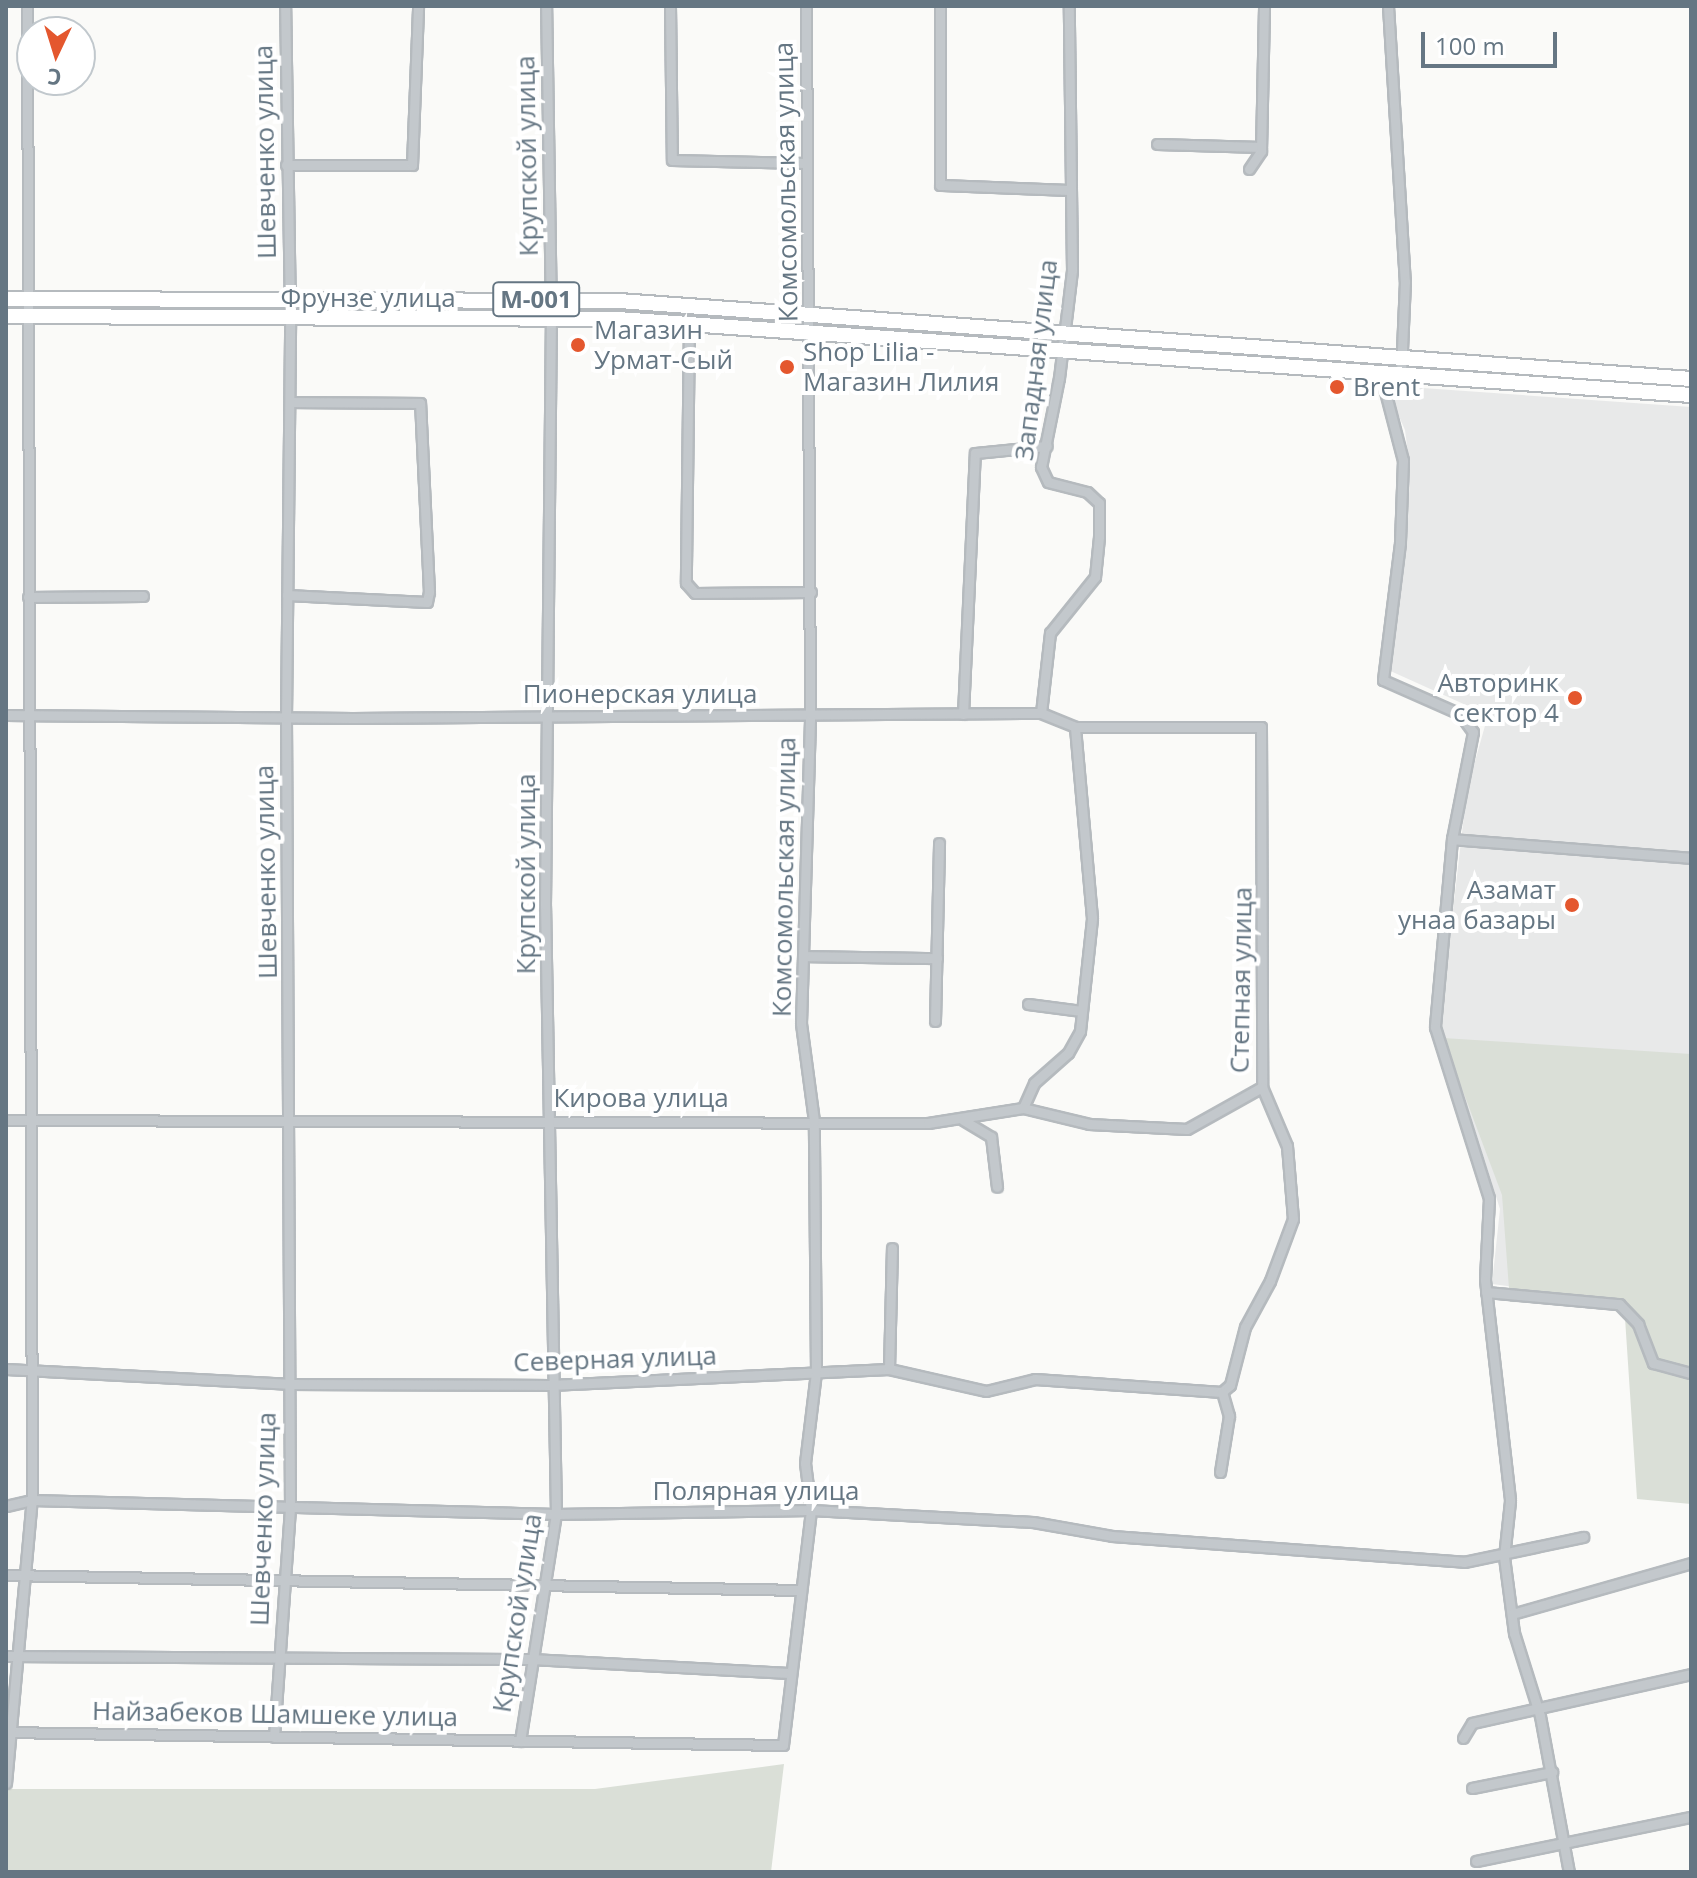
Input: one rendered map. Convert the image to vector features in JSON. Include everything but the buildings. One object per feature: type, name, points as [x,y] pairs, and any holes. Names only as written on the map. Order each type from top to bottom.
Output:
[{"type":"main road","name":"Фрунзе улица","points":[[6,299],[551,299],[1065,333]]},
{"type":"main road","name":"Фрунзе улица","points":[[6,316],[551,317],[689,323],[1063,350]]},
{"type":"main road","name":"M-001","points":[[1065,333],[1691,379]]},
{"type":"main road","name":"M-001","points":[[1063,350],[1691,395]]},
{"type":"main road","points":[[1292,366],[1294,350]]},
{"type":"street","points":[[6,1783],[21,1656],[32,1500],[28,1368],[27,6]]},
{"type":"street","name":"Шевченко улица","points":[[274,1736],[290,1509],[288,1384],[292,1123],[286,718],[290,297],[285,6]]},
{"type":"street","points":[[286,165],[412,165],[418,6]]},
{"type":"street","name":"Крупской улица","points":[[520,1741],[541,1584],[556,1514],[550,1385],[550,1120],[545,905],[549,717],[544,699],[551,317],[546,6]]},
{"type":"street","points":[[670,6],[672,160],[807,163]]},
{"type":"street","name":"Комсомольская улица","points":[[783,1745],[789,1673],[811,1510],[805,1463],[816,1372],[814,1121],[801,1023],[811,592],[806,6]]},
{"type":"street","points":[[940,6],[940,185],[1071,190]]},
{"type":"street","name":"Западная улица","points":[[1041,713],[1050,633],[1095,577],[1099,537],[1099,503],[1087,492],[1048,482],[1041,467],[1063,350],[1072,270],[1069,6]]},
{"type":"street","points":[[1249,169],[1261,147],[1264,6]]},
{"type":"street","points":[[1388,6],[1405,281],[1401,374]]},
{"type":"street","points":[[1157,144],[1261,147]]},
{"type":"street","points":[[689,323],[686,583],[695,593],[811,592]]},
{"type":"street","points":[[1380,372],[1403,460],[1400,543],[1381,669],[1390,685],[1441,704],[1469,722],[1473,732],[1452,839],[1435,1027],[1489,1198],[1486,1292],[1510,1501],[1504,1557],[1512,1614],[1552,1772],[1569,1872]]},
{"type":"street","points":[[287,595],[427,602],[429,592],[420,403],[290,402]]},
{"type":"street","points":[[963,714],[975,453],[1047,446]]},
{"type":"street","points":[[28,597],[143,596]]},
{"type":"street","name":"Пионерская улица","points":[[6,715],[286,718],[1041,713],[1075,727],[1261,727],[1264,738]]},
{"type":"street","points":[[1023,1108],[1039,1077],[1068,1053],[1080,1031],[1092,918],[1075,727]]},
{"type":"street","name":"Степная улица","points":[[1222,1392],[1230,1385],[1245,1327],[1270,1281],[1293,1219],[1287,1146],[1262,1087],[1264,738]]},
{"type":"street","points":[[1452,839],[1691,858]]},
{"type":"street","points":[[935,1021],[939,843]]},
{"type":"street","points":[[803,956],[937,958]]},
{"type":"street","points":[[1028,1004],[1082,1011]]},
{"type":"street","name":"Кирова улица","points":[[6,1120],[292,1123],[963,1120],[1023,1108],[1089,1124],[1187,1129],[1262,1087]]},
{"type":"street","points":[[963,1120],[991,1137],[997,1187]]},
{"type":"street","points":[[889,1369],[892,1248]]},
{"type":"street","points":[[1486,1292],[1619,1304],[1638,1324],[1653,1363],[1691,1373]]},
{"type":"street","name":"Северная улица","points":[[6,1369],[288,1384],[550,1385],[889,1369],[986,1391],[1035,1379],[1222,1392]]},
{"type":"street","points":[[1220,1472],[1229,1416],[1222,1392]]},
{"type":"street","name":"Полярная улица","points":[[6,1506],[32,1500],[556,1514],[811,1510],[1033,1522],[1112,1536],[1464,1562],[1504,1557],[1583,1537]]},
{"type":"street","points":[[1512,1614],[1691,1563]]},
{"type":"street","points":[[6,1575],[800,1590]]},
{"type":"street","points":[[6,1656],[280,1661],[531,1659],[789,1673]]},
{"type":"street","points":[[1463,1738],[1472,1723],[1691,1674]]},
{"type":"street","name":"Найзабеков Шамшеке улица","points":[[10,1732],[783,1745]]},
{"type":"street","points":[[1472,1788],[1552,1772]]},
{"type":"street","points":[[1476,1861],[1691,1817]]},
{"type":"shaded area","name":"Азамат унаа базары","points":[[1394,386],[1691,407],[1691,1310],[1492,1284],[1500,1209],[1440,1021],[1467,790],[1488,715],[1386,669],[1407,544],[1410,469],[1405,430],[1390,396]]},
{"type":"shaded area","points":[[1443,1038],[1691,1054],[1691,1504],[1637,1499],[1624,1303],[1510,1302],[1502,1195]]},
{"type":"shaded area","points":[[784,1764],[771,1872],[6,1872],[6,1789],[595,1789]]},
{"type":"place","name":"Магазин Урмат-Сый","points":[[578,345]]},
{"type":"place","name":"Shop Lilia - Магазин Лилия","points":[[787,367]]},
{"type":"place","name":"Brent","points":[[1337,387]]},
{"type":"place","name":"Авторинк сектор 4","points":[[1575,698]]},
{"type":"place","name":"Азамат унаа базары","points":[[1572,905]]}]
